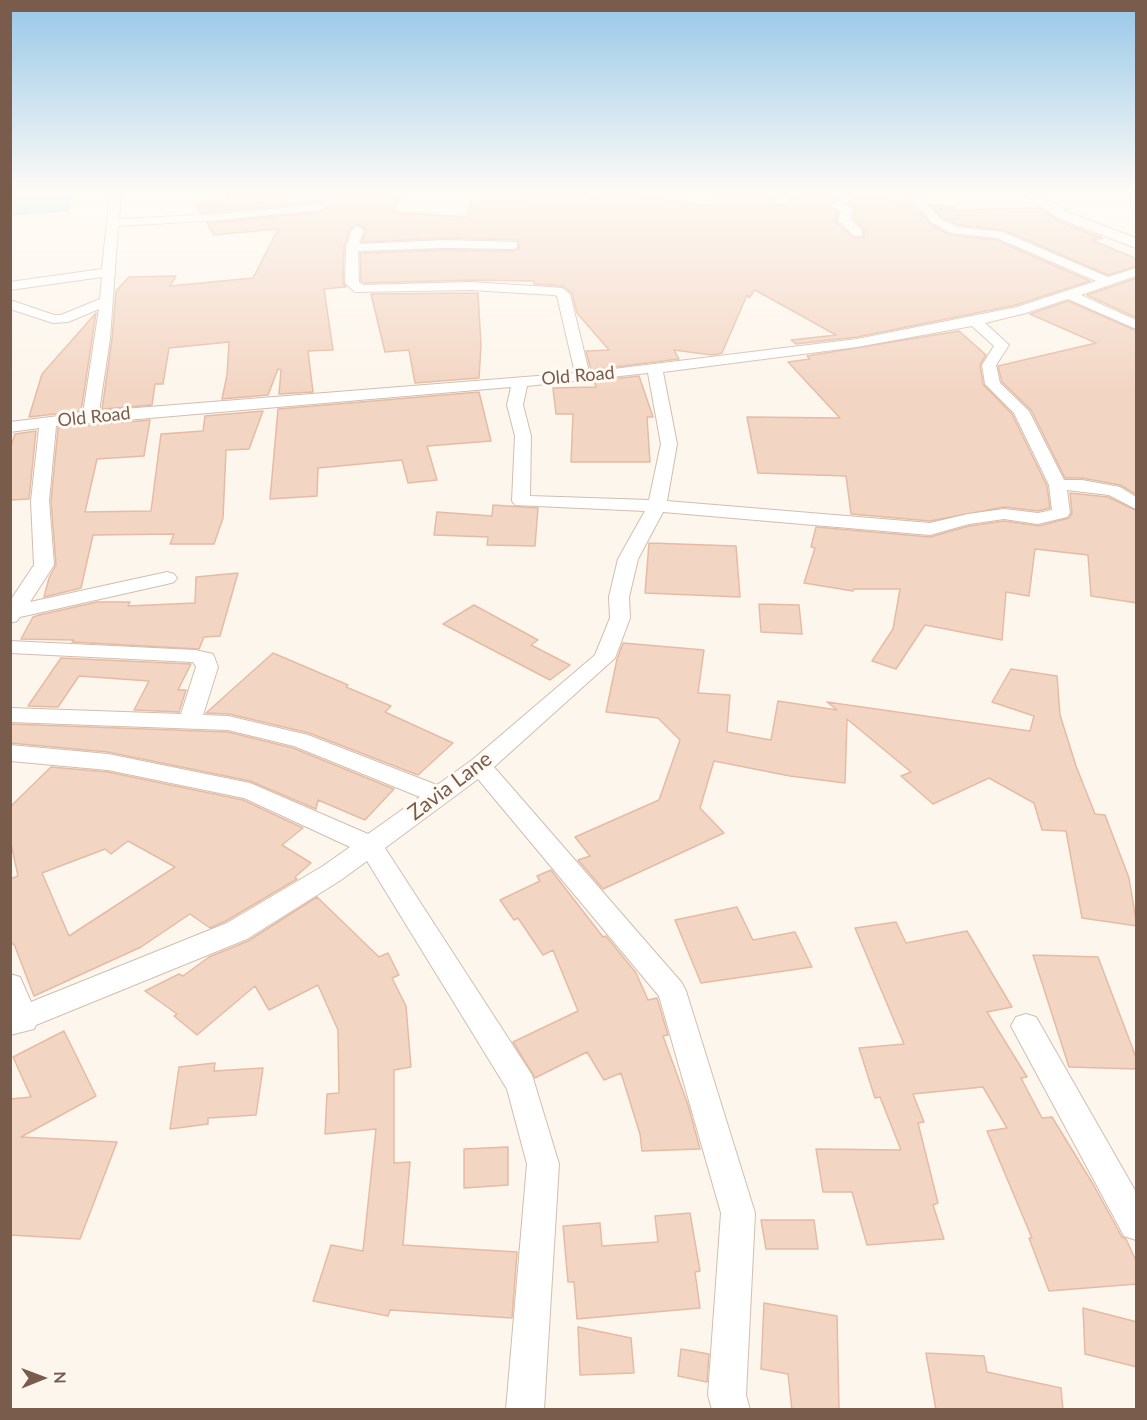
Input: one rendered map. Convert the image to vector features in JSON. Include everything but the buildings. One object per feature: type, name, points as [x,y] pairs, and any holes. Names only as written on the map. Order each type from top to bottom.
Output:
[{"type":"street","points":[[90,417],[103,339],[109,258]]},
{"type":"street","points":[[352,258],[352,283],[360,289],[471,285],[556,291],[563,294],[583,377]]},
{"type":"street","points":[[1054,258],[1107,281]]},
{"type":"street","points":[[10,286],[108,272]]},
{"type":"street","name":"Old Road","points":[[10,427],[90,417],[583,377],[857,343],[1021,310],[1137,272]]},
{"type":"street","points":[[1068,294],[1137,325]]},
{"type":"street","points":[[10,304],[54,319],[63,319],[106,301]]},
{"type":"street","points":[[520,381],[515,405],[524,436],[521,501],[657,506],[930,529],[968,519],[1004,514],[1038,519],[1061,513],[1058,485],[1022,411],[993,384],[989,365],[1002,345],[974,320]]},
{"type":"street","name":"Zavia Lane","points":[[17,1021],[237,931],[332,873],[480,766],[604,657],[620,618],[619,597],[628,559],[657,506],[669,444],[655,369]]},
{"type":"street","points":[[12,615],[44,565],[40,501],[48,422]]},
{"type":"street","points":[[1058,485],[1082,485],[1114,491],[1137,504]]},
{"type":"street","points":[[12,615],[168,578]]},
{"type":"street","points":[[10,647],[195,656],[205,659],[207,668],[189,723]]},
{"type":"street","points":[[10,715],[228,723],[300,740],[440,795]]},
{"type":"street","points":[[10,753],[108,762],[250,791],[303,817],[370,845],[521,1085],[543,1164],[525,1410]]},
{"type":"street","points":[[480,766],[672,992],[738,1213],[727,1395],[731,1410]]},
{"type":"street","points":[[10,985],[17,1021]]},
{"type":"street","points":[[1026,1026],[1137,1224]]}]
